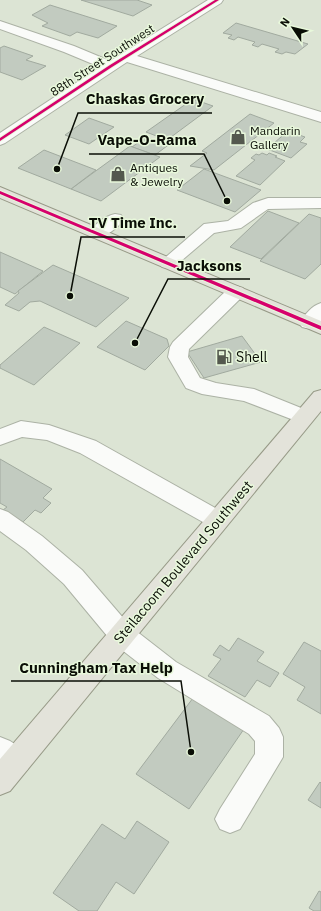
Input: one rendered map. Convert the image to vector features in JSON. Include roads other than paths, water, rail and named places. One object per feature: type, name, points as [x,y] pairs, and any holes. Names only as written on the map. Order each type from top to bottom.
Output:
[{"type":"main road","points":[[0,192],[236,292],[317,320]]},
{"type":"main road","name":"Steilacoom Boulevard Southwest","points":[[6,764],[122,635],[321,397]]},
{"type":"street","name":"88th Street Southwest","points":[[0,140],[211,1]]},
{"type":"street","points":[[0,25],[62,46],[111,66]]},
{"type":"street","points":[[126,57],[321,117]]},
{"type":"street","points":[[168,264],[210,228],[224,228],[241,221],[262,205],[273,203],[321,203]]},
{"type":"street","points":[[97,233],[115,219]]},
{"type":"street","points":[[236,292],[180,347],[178,357],[193,383],[202,387],[247,394],[304,417]]},
{"type":"street","points":[[0,437],[21,429],[49,433],[88,447],[218,520]]},
{"type":"street","points":[[0,518],[34,543],[73,577],[122,635],[166,670],[259,725],[269,737],[269,757],[230,819]]},
{"type":"place","name":"Mandarin Gallery","points":[[238,137]]},
{"type":"place","name":"Chaskas Grocery","points":[[57,169]]},
{"type":"place","name":"Antiques & Jewelry","points":[[118,174]]},
{"type":"place","name":"Vape-O-Rama","points":[[227,201]]},
{"type":"place","name":"TV Time Inc.","points":[[70,296]]},
{"type":"place","name":"Jacksons","points":[[135,343]]},
{"type":"place","name":"Shell","points":[[224,357]]},
{"type":"place","name":"Cunningham Tax Help","points":[[191,752]]}]
